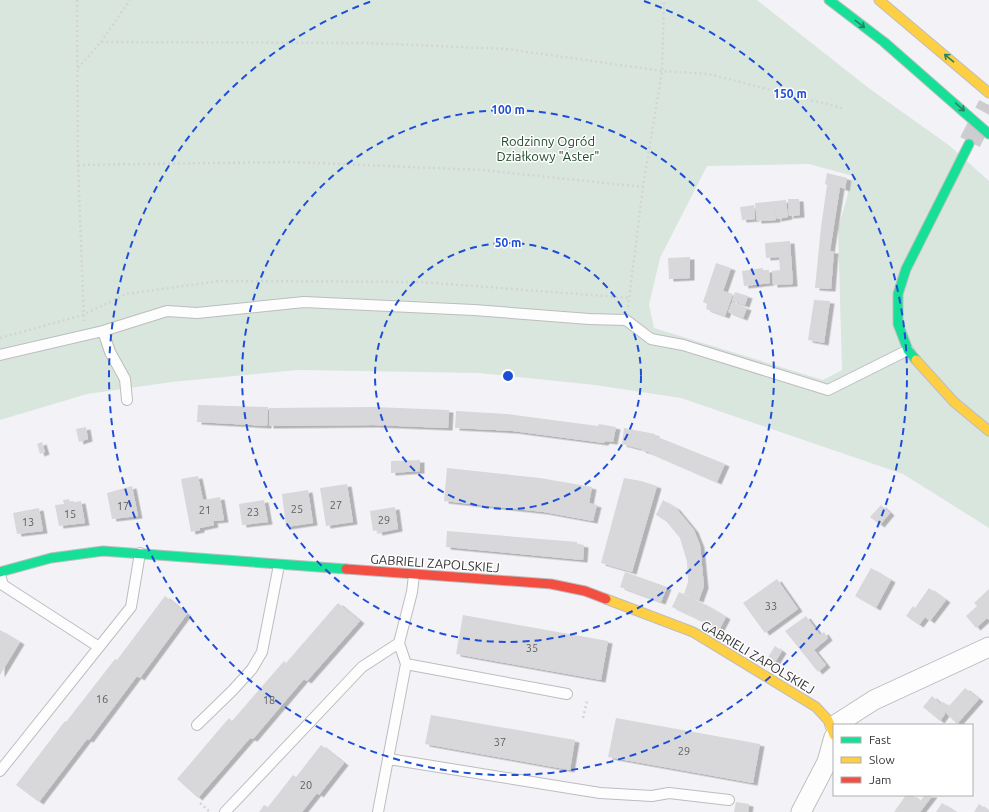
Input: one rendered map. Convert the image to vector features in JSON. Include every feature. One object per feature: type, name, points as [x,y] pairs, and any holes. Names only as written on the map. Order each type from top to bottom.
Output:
[{"type":"main road","points":[[829,0],[890,47],[989,134]]},
{"type":"main road","points":[[879,0],[989,93]]},
{"type":"main road","points":[[969,144],[906,269],[898,294],[898,324],[908,350],[924,371],[954,402],[989,431]]},
{"type":"main road","name":"GABRIELI ZAPOLSKIEJ","points":[[0,572],[43,559],[78,552],[103,551],[551,584],[585,591],[693,632],[816,707],[826,716],[833,728]]},
{"type":"street","points":[[842,724],[874,700],[989,647]]},
{"type":"street","points":[[806,810],[827,762],[833,735]]},
{"type":"lane","points":[[0,355],[103,331],[167,311],[197,313],[304,302],[474,310],[589,319],[626,320],[651,339],[683,345],[828,390],[908,350]]},
{"type":"lane","points":[[103,331],[110,352],[125,379],[127,400]]},
{"type":"lane","points":[[0,771],[131,606],[140,553]]},
{"type":"lane","points":[[197,725],[252,669],[262,652],[279,564]]},
{"type":"lane","points":[[378,812],[406,664],[399,643],[412,592],[414,575]]},
{"type":"lane","points":[[0,576],[3,585],[92,641],[99,647]]},
{"type":"lane","points":[[225,812],[362,667],[399,643]]},
{"type":"lane","points":[[406,664],[567,694]]},
{"type":"lane","points":[[389,759],[600,793],[652,796],[669,793],[729,800]]},
{"type":"path","points":[[77,0],[78,165],[83,316],[86,335]]},
{"type":"path","points":[[78,68],[101,42],[130,0]]},
{"type":"path","points":[[626,320],[643,188],[662,71],[664,0]]},
{"type":"path","points":[[101,42],[368,43],[507,49],[662,71],[708,74],[842,108]]},
{"type":"path","points":[[78,165],[314,163],[482,170],[643,188]]},
{"type":"path","points":[[583,718],[587,701]]},
{"type":"path","points":[[200,803],[210,812]]},
{"type":"green space","name":"Rodzinny Ogród Działkowy \"Aster\"","points":[[0,0],[757,0],[870,89],[950,146],[989,181],[989,528],[903,474],[681,398],[595,385],[479,373],[298,370],[172,382],[87,394],[0,420]],"holes":[[[809,164],[853,176],[838,229],[842,370],[823,380],[654,328],[649,305],[660,258],[707,166]]]},
{"type":"building","points":[[827,173],[847,178],[845,189],[840,187],[830,251],[834,251],[831,289],[815,288],[827,185],[825,184]]},
{"type":"building","points":[[788,199],[799,199],[800,215],[789,216]]},
{"type":"building","points":[[786,200],[788,217],[777,219],[775,208],[776,220],[757,221],[755,203]]},
{"type":"building","points":[[754,205],[755,219],[742,220],[740,207]]},
{"type":"building","points":[[790,241],[793,284],[773,285],[772,271],[780,270],[779,257],[766,258],[765,243]]},
{"type":"building","points":[[690,257],[690,278],[669,279],[668,258]]},
{"type":"building","points":[[716,263],[731,268],[723,291],[733,294],[725,316],[706,309],[707,304],[703,302]]},
{"type":"building","points":[[763,268],[763,270],[769,270],[770,283],[744,286],[742,271]]},
{"type":"building","points":[[735,292],[748,296],[745,305],[732,301]]},
{"type":"building","points":[[814,300],[830,301],[824,343],[808,340]]},
{"type":"building","points":[[732,302],[747,308],[743,318],[728,312]]},
{"type":"building","points":[[198,405],[268,407],[267,426],[197,422]]},
{"type":"building","points":[[374,407],[449,410],[448,428],[373,425],[269,426],[269,408]]},
{"type":"building","points":[[456,411],[507,414],[616,427],[613,442],[605,441],[604,443],[513,431],[455,428]]},
{"type":"building","points":[[86,427],[88,439],[79,442],[76,429]]},
{"type":"building","points":[[624,428],[655,434],[655,436],[725,464],[717,482],[641,449],[622,444]]},
{"type":"building","points":[[42,442],[45,452],[40,454],[37,444]]},
{"type":"building","points":[[420,460],[420,471],[391,473],[391,461]]},
{"type":"building","points":[[447,468],[540,478],[592,487],[589,503],[597,505],[593,521],[544,512],[444,501]]},
{"type":"building","points":[[198,476],[203,500],[220,497],[224,520],[213,521],[214,525],[200,528],[200,530],[191,532],[181,479]]},
{"type":"building","points":[[624,478],[657,486],[632,572],[601,563]]},
{"type":"building","points":[[347,484],[353,522],[326,526],[320,488]]},
{"type":"building","points":[[132,486],[138,516],[112,519],[107,493]]},
{"type":"building","points":[[308,490],[313,523],[286,527],[282,494]]},
{"type":"building","points":[[69,499],[70,503],[81,501],[85,523],[59,526],[55,505],[64,504],[63,500]]},
{"type":"building","points":[[264,500],[268,522],[242,525],[239,504]]},
{"type":"building","points":[[663,500],[676,508],[694,530],[700,545],[704,586],[699,600],[684,594],[688,582],[687,562],[680,538],[666,521],[656,515]]},
{"type":"building","points":[[881,505],[890,513],[880,525],[870,517]]},
{"type":"building","points":[[395,507],[398,529],[378,533],[377,530],[373,531],[370,511]]},
{"type":"building","points":[[39,508],[43,531],[17,534],[13,513]]},
{"type":"building","points":[[447,531],[577,542],[577,544],[584,545],[583,560],[446,547]]},
{"type":"building","points":[[871,568],[891,580],[876,608],[855,596]]},
{"type":"building","points":[[625,572],[667,587],[661,602],[620,587]]},
{"type":"building","points":[[777,579],[798,609],[765,633],[743,603]]},
{"type":"building","points":[[929,588],[946,600],[930,621],[925,617],[919,625],[906,616],[913,606],[915,608]]},
{"type":"building","points":[[989,589],[989,620],[987,618],[976,628],[966,616],[977,606],[974,603]]},
{"type":"building","points":[[679,592],[708,606],[726,617],[718,632],[700,620],[672,607]]},
{"type":"building","points":[[165,596],[187,614],[140,678],[137,676],[89,740],[87,739],[39,802],[16,785],[115,659],[117,660]]},
{"type":"building","points":[[338,603],[360,621],[307,681],[304,679],[253,739],[250,738],[198,798],[177,779],[229,718],[232,721],[284,661],[286,663]]},
{"type":"building","points":[[463,615],[608,641],[601,680],[456,654]]},
{"type":"building","points":[[806,616],[820,635],[824,632],[828,638],[814,650],[826,665],[818,672],[785,631]]},
{"type":"building","points":[[0,630],[20,642],[0,675]]},
{"type":"building","points":[[775,646],[782,651],[774,664],[767,659]]},
{"type":"building","points":[[965,688],[979,699],[957,724],[944,711],[945,714],[940,721],[923,707],[932,696],[941,704],[943,702],[949,706]]},
{"type":"building","points":[[431,715],[575,740],[570,770],[425,744]]},
{"type":"building","points":[[616,718],[760,744],[753,783],[608,757]]},
{"type":"building","points":[[321,745],[344,763],[319,795],[317,793],[302,812],[259,812],[264,805],[268,807],[293,775],[296,777]]},
{"type":"building","points":[[905,796],[913,796],[920,801],[924,796],[932,796],[920,812],[894,812]]},
{"type":"building","points":[[736,802],[749,804],[748,812],[734,812]]},
{"type":"building","points":[[942,803],[956,812],[936,812]]},
{"type":"building","points":[[979,804],[989,811],[989,812],[974,812]]},
{"type":"tunnel","points":[[970,142],[989,105]]},
{"type":"traffic: fast","points":[[829,0],[884,42],[989,134]]},
{"type":"traffic: fast","points":[[916,360],[908,350],[898,324],[898,294],[906,269],[969,144]]},
{"type":"traffic: fast","points":[[0,572],[51,558],[103,551],[346,569]]},
{"type":"traffic: slow","points":[[879,0],[989,93]]},
{"type":"traffic: slow","points":[[916,360],[954,402],[989,431]]},
{"type":"traffic: slow","points":[[606,599],[693,632],[816,707],[828,720],[833,732]]},
{"type":"traffic: jam","points":[[346,569],[551,584],[585,591],[606,599]]}]
